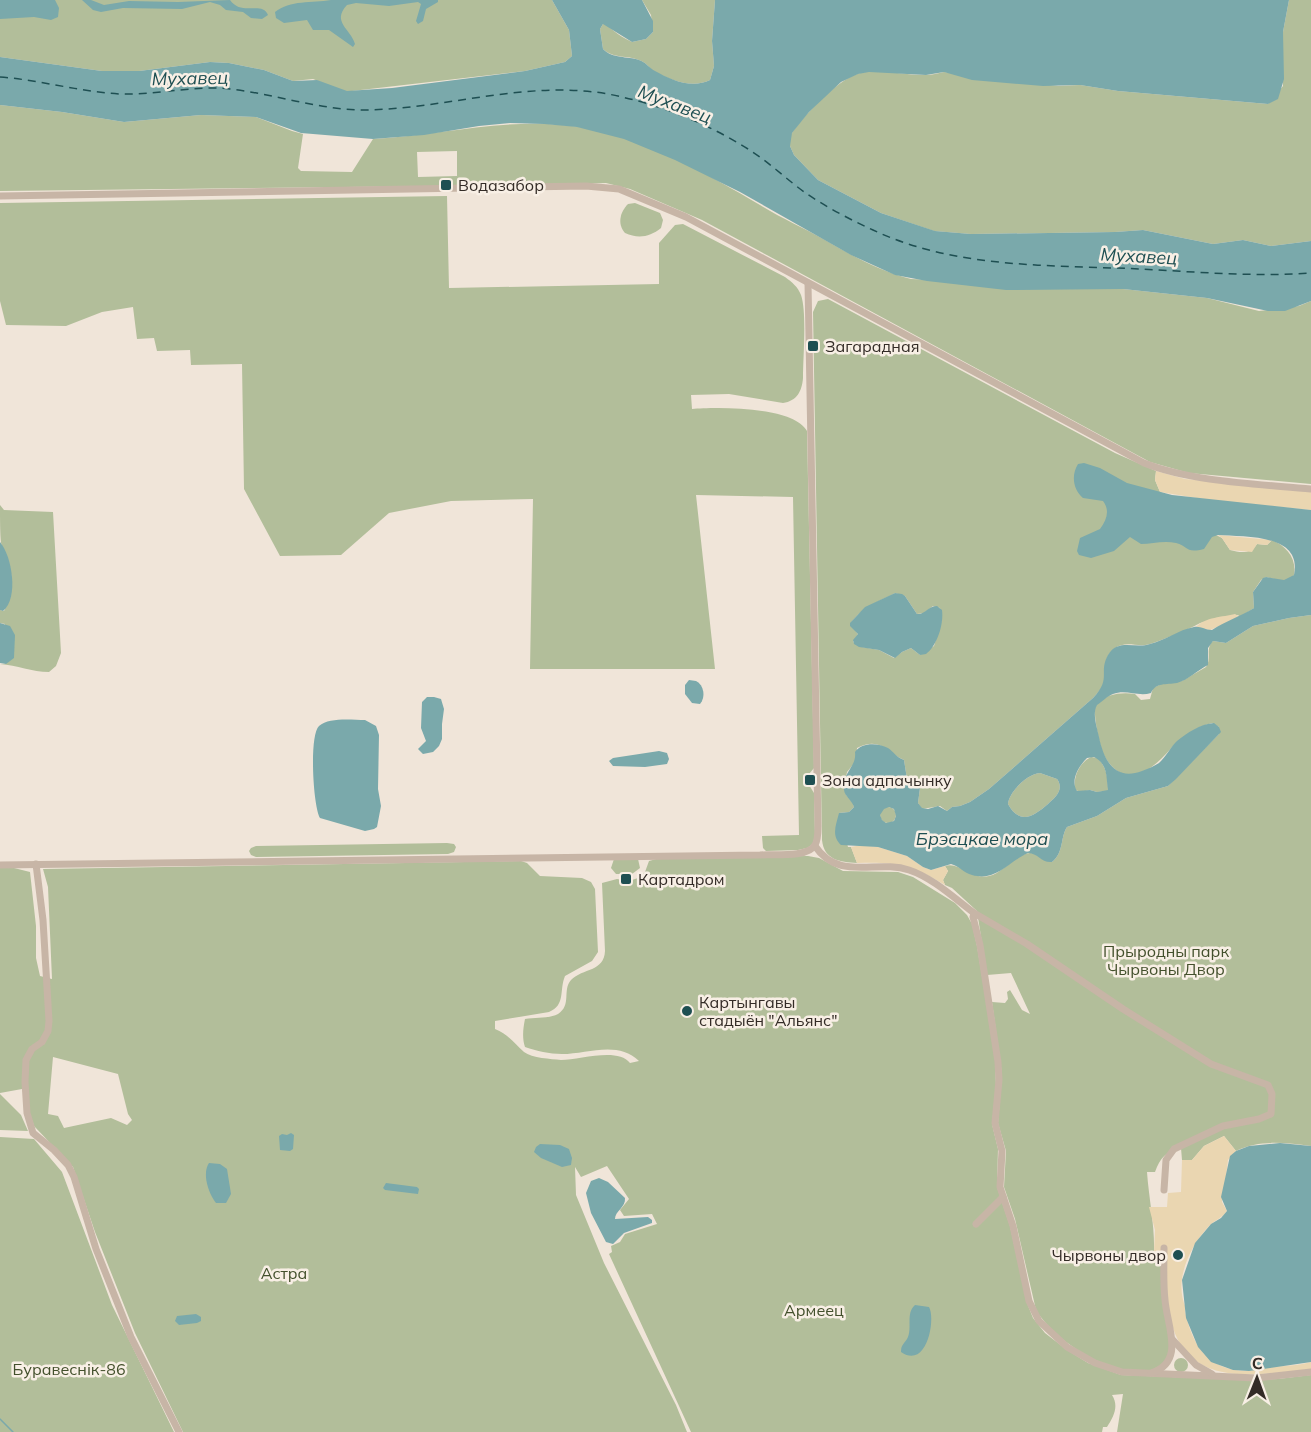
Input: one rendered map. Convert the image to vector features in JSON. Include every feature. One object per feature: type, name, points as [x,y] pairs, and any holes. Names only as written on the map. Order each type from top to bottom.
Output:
[{"type":"street","points":[[0,196],[603,187],[619,189],[678,213],[1144,463],[1164,471],[1187,476],[1311,489]]},
{"type":"street","points":[[808,283],[818,826],[815,846]]},
{"type":"street","points":[[0,865],[760,855],[803,853],[815,846]]},
{"type":"street","points":[[815,846],[827,859],[845,866],[899,868],[914,872],[974,913],[1034,948],[1123,1009],[1205,1060],[1228,1072],[1268,1085],[1272,1094],[1271,1114],[1264,1118],[1223,1126],[1174,1149],[1166,1160],[1164,1190]]},
{"type":"street","points":[[36,864],[43,920],[49,1021],[48,1031],[42,1042],[32,1049],[26,1060],[27,1113],[33,1133],[68,1165],[74,1177],[96,1249],[132,1338],[178,1432]]},
{"type":"street","points":[[974,913],[999,1071],[995,1123],[1002,1151],[1000,1182],[1013,1226],[1029,1301],[1039,1321],[1067,1347],[1095,1363],[1122,1372],[1264,1377],[1311,1372]]},
{"type":"street","points":[[976,1224],[1003,1197]]},
{"type":"street","points":[[1148,1374],[1160,1370],[1168,1362],[1172,1351],[1165,1302],[1164,1248]]},
{"type":"street","points":[[1172,1339],[1196,1365],[1216,1376]]},
{"type":"green space","points":[[0,0],[552,0],[569,30],[572,56],[565,62],[525,71],[352,91],[343,91],[313,79],[293,81],[264,70],[229,63],[210,62],[139,71],[102,71],[0,57]]},
{"type":"green space","points":[[642,0],[715,0],[712,41],[714,66],[710,80],[689,84],[675,80],[655,72],[641,61],[616,56],[603,49],[600,29],[603,24],[632,42],[646,39],[653,32],[651,15]]},
{"type":"green space","points":[[1289,0],[1311,0],[1311,241],[1271,246],[1243,240],[1213,244],[1143,230],[971,234],[934,231],[881,213],[818,180],[794,155],[790,146],[790,136],[820,100],[839,84],[865,72],[926,75],[944,72],[1058,86],[1080,85],[1118,91],[1268,104],[1283,86],[1283,32]]},
{"type":"green space","points":[[0,105],[124,122],[201,115],[256,117],[303,134],[298,168],[301,171],[352,172],[373,139],[509,125],[563,125],[591,129],[635,141],[657,150],[721,182],[856,257],[888,272],[911,279],[1123,289],[1207,298],[1259,311],[1299,306],[1311,301],[1311,484],[1189,473],[1150,462],[702,220],[630,189],[606,183],[455,187],[449,185],[0,191]],"holes":[[[457,151],[457,176],[418,177],[417,152]]]},
{"type":"green space","points":[[447,196],[449,288],[659,284],[659,243],[675,225],[683,224],[785,277],[800,292],[804,323],[803,378],[800,391],[795,398],[783,403],[729,394],[691,395],[692,409],[736,408],[771,413],[799,423],[807,431],[814,768],[809,774],[809,785],[814,793],[815,835],[813,844],[807,848],[766,851],[763,848],[762,836],[799,835],[793,497],[696,495],[715,669],[530,669],[533,499],[451,501],[389,513],[341,555],[280,556],[244,489],[242,364],[191,365],[190,350],[157,351],[154,338],[137,339],[133,307],[102,312],[66,326],[6,325],[0,301],[0,203]]},
{"type":"green space","points":[[635,203],[660,213],[663,220],[661,228],[644,236],[625,233],[620,222],[621,214],[628,204]]},
{"type":"green space","points":[[828,299],[1115,453],[1156,471],[1155,480],[1160,492],[1172,498],[1212,533],[1222,538],[1230,550],[1249,551],[1257,544],[1267,545],[1272,540],[1289,553],[1294,563],[1294,575],[1291,578],[1281,580],[1266,577],[1261,580],[1253,592],[1254,608],[1240,617],[1238,615],[1200,623],[1149,644],[1125,644],[1114,649],[1107,658],[1102,687],[1093,698],[989,789],[970,802],[952,807],[947,811],[940,806],[922,809],[918,803],[920,788],[907,779],[904,760],[878,745],[865,745],[857,748],[856,761],[847,772],[844,787],[854,807],[849,812],[839,813],[848,847],[851,847],[857,863],[839,861],[829,856],[823,847],[822,840],[813,312],[818,301]],"holes":[[[895,593],[905,596],[917,614],[924,613],[933,606],[940,608],[942,619],[934,646],[920,655],[911,648],[894,658],[879,650],[862,647],[853,642],[858,634],[850,624],[860,613]]]},
{"type":"green space","points":[[0,505],[4,510],[53,512],[61,653],[56,666],[49,672],[0,664],[6,664],[5,624],[0,623],[0,610],[4,611],[11,593],[12,577],[1,543]]},
{"type":"green space","name":"Прыродны парк Чырвоны Двор","points":[[1311,615],[1311,1146],[1263,1143],[1236,1151],[1224,1136],[1204,1146],[1192,1160],[1182,1160],[1181,1148],[1171,1151],[1161,1159],[1155,1172],[1147,1172],[1154,1253],[1161,1253],[1170,1340],[1168,1360],[1152,1370],[1120,1369],[1086,1355],[1071,1345],[1045,1322],[1036,1310],[1015,1219],[1004,1187],[1006,1151],[998,1123],[1002,1074],[992,1002],[1005,1003],[1008,999],[1007,992],[1010,990],[1022,1010],[1030,1014],[1011,973],[987,975],[977,911],[952,888],[945,885],[943,880],[948,871],[945,866],[955,866],[983,877],[994,874],[1025,854],[1036,854],[1052,862],[1060,850],[1067,827],[1097,816],[1126,798],[1168,786],[1219,734],[1219,727],[1212,723],[1204,725],[1176,743],[1144,772],[1128,775],[1115,769],[1104,755],[1097,730],[1096,705],[1104,698],[1124,693],[1135,694],[1141,700],[1150,699],[1153,688],[1163,683],[1182,681],[1206,667],[1209,647],[1213,641],[1226,643],[1253,626]]},
{"type":"green space","points":[[1091,757],[1098,758],[1105,770],[1108,791],[1081,792],[1075,790],[1078,771]]},
{"type":"green space","points":[[1040,773],[1057,779],[1060,786],[1058,793],[1038,812],[1027,817],[1017,815],[1008,804],[1009,799],[1024,780]]},
{"type":"green space","points":[[888,807],[894,809],[896,815],[894,821],[888,823],[882,821],[880,815],[882,809]]},
{"type":"green space","points":[[454,844],[456,847],[454,852],[448,854],[256,857],[249,851],[256,846]]},
{"type":"green space","points":[[808,856],[819,858],[843,871],[898,872],[913,877],[955,903],[972,924],[977,946],[995,1055],[996,1086],[992,1124],[998,1149],[997,1187],[1010,1226],[1027,1303],[1033,1318],[1045,1333],[1067,1350],[1088,1363],[1121,1375],[1246,1380],[1311,1375],[1311,1432],[1117,1432],[1123,1394],[1112,1395],[1115,1411],[1102,1432],[691,1432],[609,1254],[612,1252],[611,1246],[620,1242],[625,1234],[657,1224],[652,1214],[624,1216],[620,1210],[629,1199],[607,1166],[581,1177],[575,1167],[576,1195],[604,1263],[676,1405],[687,1432],[183,1432],[135,1333],[95,1232],[73,1167],[34,1126],[22,1089],[0,1093],[0,867],[30,872],[36,926],[36,958],[40,976],[52,979],[48,887],[43,869],[521,861],[527,863],[540,876],[582,878],[591,882],[595,889],[598,952],[592,961],[565,976],[560,1001],[554,1009],[549,1012],[495,1021],[495,1029],[507,1036],[527,1054],[537,1057],[561,1060],[608,1055],[624,1058],[630,1063],[639,1061],[622,1051],[602,1050],[557,1054],[525,1047],[523,1037],[525,1019],[558,1014],[565,1006],[567,988],[571,980],[597,966],[604,958],[602,883],[617,879],[629,881],[638,878],[645,872],[649,861],[660,858]],"holes":[[[53,1057],[118,1074],[128,1114],[132,1120],[127,1125],[111,1118],[64,1128],[58,1116],[48,1114]]]},
{"type":"green space","points":[[614,859],[638,859],[640,868],[632,874],[616,874],[611,868]]},
{"type":"green space","points":[[0,1094],[21,1115],[28,1131],[0,1130]]},
{"type":"green space","name":"Буравеснік-86","points":[[0,1137],[34,1139],[62,1172],[112,1305],[174,1432],[0,1432]]},
{"type":"green space","points":[[1178,1358],[1184,1358],[1188,1365],[1184,1372],[1178,1372],[1174,1368],[1174,1362]]},
{"type":"sand","points":[[1156,471],[1185,479],[1311,491],[1311,510],[1209,500],[1160,492],[1155,480]]},
{"type":"sand","points":[[1218,535],[1272,540],[1267,545],[1257,544],[1252,552],[1230,550]]},
{"type":"sand","points":[[1235,614],[1240,617],[1210,630],[1196,627],[1209,619]]},
{"type":"sand","points":[[861,845],[878,847],[907,856],[931,870],[945,866],[948,871],[943,880],[945,885],[903,866],[857,863],[851,847]]},
{"type":"sand","name":"Чырвоны двор","points":[[1224,1136],[1236,1151],[1228,1160],[1222,1194],[1222,1202],[1227,1211],[1209,1226],[1196,1243],[1186,1264],[1181,1287],[1192,1335],[1197,1345],[1212,1361],[1233,1370],[1249,1371],[1311,1362],[1311,1369],[1262,1374],[1217,1371],[1199,1363],[1184,1349],[1173,1328],[1167,1299],[1166,1253],[1154,1253],[1155,1230],[1149,1207],[1167,1207],[1168,1193],[1181,1192],[1182,1160],[1192,1160],[1204,1146]]},
{"type":"water","points":[[0,0],[55,0],[59,8],[58,17],[51,20],[34,17],[0,19]]},
{"type":"water","points":[[82,0],[91,0],[104,5],[129,1],[230,0],[240,7],[261,9],[268,15],[262,19],[251,18],[243,12],[226,10],[210,2],[182,9],[123,8],[101,12],[93,10]]},
{"type":"water","points":[[331,0],[438,0],[438,2],[426,9],[423,21],[418,24],[416,21],[421,4],[418,2],[389,6],[356,3],[347,5],[341,21],[353,39],[355,44],[353,47],[329,30],[313,30],[307,20],[284,23],[276,18],[275,12],[287,5]]},
{"type":"water","name":"Мухавец","points":[[552,0],[642,0],[653,21],[653,32],[646,39],[632,42],[603,24],[600,29],[603,49],[616,56],[641,61],[655,71],[675,80],[696,84],[710,80],[714,66],[712,41],[715,0],[1289,0],[1283,32],[1284,79],[1278,99],[1268,104],[1118,91],[1080,85],[1043,86],[972,80],[944,72],[926,75],[869,72],[858,74],[841,82],[809,112],[792,133],[790,146],[794,155],[818,180],[881,213],[935,231],[971,234],[1143,230],[1213,244],[1243,240],[1271,246],[1311,241],[1311,301],[1285,311],[1268,311],[1207,298],[1123,289],[1006,290],[895,275],[851,255],[740,192],[675,160],[624,139],[577,127],[510,123],[424,135],[373,139],[301,133],[256,117],[201,115],[124,122],[0,105],[0,57],[102,71],[139,71],[210,62],[229,63],[264,70],[293,81],[317,80],[347,91],[392,88],[525,71],[565,62],[572,56],[569,30]]},
{"type":"water","name":"Брэсцкае мора","points":[[1084,463],[1100,468],[1127,483],[1172,495],[1311,510],[1311,615],[1253,626],[1226,643],[1213,641],[1208,648],[1208,665],[1185,680],[1156,687],[1151,693],[1146,694],[1123,692],[1113,694],[1097,705],[1095,721],[1104,754],[1112,767],[1125,773],[1142,771],[1159,763],[1177,741],[1199,727],[1214,723],[1221,732],[1168,786],[1126,798],[1097,816],[1067,827],[1060,850],[1052,862],[1028,853],[1002,870],[988,876],[980,876],[969,874],[951,864],[931,870],[907,856],[878,847],[841,845],[835,834],[839,813],[849,812],[854,807],[845,792],[845,779],[854,762],[855,752],[862,746],[875,744],[884,746],[904,760],[907,779],[920,788],[918,803],[922,808],[938,806],[947,811],[952,807],[960,806],[989,789],[1093,698],[1102,685],[1105,661],[1112,650],[1122,645],[1150,644],[1194,627],[1212,630],[1254,608],[1253,592],[1263,578],[1284,580],[1294,575],[1294,561],[1289,551],[1280,544],[1255,537],[1218,535],[1212,537],[1204,549],[1193,551],[1172,542],[1141,544],[1130,537],[1114,551],[1091,558],[1079,555],[1077,551],[1080,538],[1100,529],[1106,519],[1107,511],[1103,501],[1083,498],[1077,491],[1074,477],[1078,464]],"holes":[[[1094,757],[1104,767],[1108,790],[1077,791],[1074,782],[1078,769],[1087,758]],[[1040,773],[1057,779],[1060,789],[1043,808],[1032,815],[1022,817],[1013,811],[1008,804],[1009,799],[1020,784]],[[889,807],[894,809],[896,816],[894,821],[886,823],[882,820],[880,815],[884,809]]]},
{"type":"water","points":[[0,542],[8,557],[12,577],[11,597],[3,611],[0,610]]},
{"type":"water","points":[[895,593],[905,596],[917,614],[934,606],[942,610],[939,634],[926,654],[920,655],[911,648],[895,658],[879,650],[854,644],[853,640],[858,634],[850,623],[865,607]]},
{"type":"water","points":[[0,623],[10,626],[15,635],[14,658],[6,664],[0,663]]},
{"type":"water","points":[[689,680],[696,681],[702,688],[703,698],[700,704],[692,703],[685,694],[685,685]]},
{"type":"water","points":[[427,697],[441,699],[444,709],[442,739],[433,752],[423,754],[418,749],[426,741],[421,728],[422,702]]},
{"type":"water","points":[[335,720],[365,720],[376,726],[379,735],[378,789],[381,806],[377,827],[365,831],[320,818],[315,800],[313,756],[316,732],[323,723]]},
{"type":"water","points":[[659,751],[667,753],[669,759],[667,764],[645,767],[613,766],[609,761],[613,758]]},
{"type":"water","points":[[291,1133],[294,1135],[293,1149],[280,1150],[279,1136]]},
{"type":"water","points":[[1280,1143],[1311,1146],[1311,1362],[1249,1371],[1233,1370],[1211,1362],[1198,1347],[1186,1318],[1182,1280],[1195,1243],[1211,1224],[1227,1211],[1221,1197],[1230,1156],[1249,1146]]},
{"type":"water","points":[[540,1144],[560,1145],[569,1149],[572,1158],[571,1165],[562,1167],[541,1158],[534,1152]]},
{"type":"water","points":[[209,1163],[220,1164],[227,1169],[231,1194],[226,1203],[216,1203],[211,1194],[206,1177]]},
{"type":"water","points":[[599,1178],[608,1182],[625,1198],[615,1219],[648,1217],[652,1223],[624,1233],[613,1244],[606,1242],[591,1213],[586,1193],[591,1181]]},
{"type":"water","points":[[386,1183],[417,1187],[418,1194],[385,1190],[383,1188]]},
{"type":"water","points":[[915,1305],[929,1307],[931,1322],[923,1349],[910,1356],[901,1350],[909,1335],[910,1313]]},
{"type":"water","points":[[196,1314],[201,1317],[201,1321],[197,1323],[179,1325],[175,1321],[177,1316]]},
{"type":"waterway","points":[[0,1419],[13,1432]]},
{"type":"ferry route","points":[[0,77],[121,94],[203,88],[230,89],[314,105],[365,110],[429,105],[526,92],[590,91],[638,101],[703,125],[748,149],[807,194],[840,214],[904,243],[937,252],[1004,263],[1039,265],[1204,273],[1311,273]]},
{"type":"place","name":"Водазабор","points":[[446,185]]},
{"type":"place","name":"Загарадная","points":[[813,346]]},
{"type":"place","name":"Зона адпачынку","points":[[810,780]]},
{"type":"place","name":"Картадром","points":[[626,879]]},
{"type":"place","name":"Картынгавы стадыён \"Альянс\"","points":[[687,1011]]},
{"type":"place","name":"Чырвоны двор","points":[[1178,1255]]},
{"type":"park label","name":"Астра","points":[[284,1273]]},
{"type":"park label","name":"Армеец","points":[[814,1310]]}]
